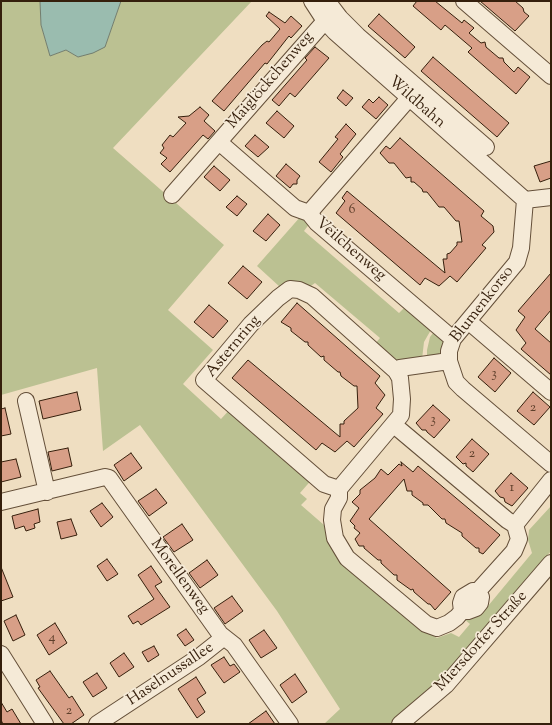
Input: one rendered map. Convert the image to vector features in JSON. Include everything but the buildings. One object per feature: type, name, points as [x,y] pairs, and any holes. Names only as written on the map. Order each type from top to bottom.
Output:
[{"type":"street","name":"Wildbahn","points":[[312,1],[325,21],[354,40],[405,88],[457,131],[525,200]]},
{"type":"street","points":[[327,1],[354,40]]},
{"type":"street","points":[[464,1],[551,76]]},
{"type":"street","name":"Maiglöckchenweg","points":[[172,195],[325,21]]},
{"type":"street","name":"Veilchenweg","points":[[405,88],[309,213],[316,222],[453,339]]},
{"type":"street","points":[[457,131],[486,147]]},
{"type":"street","name":"Maiglöckchenweg","points":[[219,142],[295,208],[309,213]]},
{"type":"street","points":[[525,200],[551,196]]},
{"type":"street","name":"Blumenkorso","points":[[525,200],[521,248],[517,262],[453,339],[449,351],[449,362],[456,382],[551,464]]},
{"type":"street","name":"Asternring","points":[[339,489],[324,484],[204,380],[251,324],[278,298],[290,289],[299,290],[312,296],[396,371]]},
{"type":"street","points":[[468,321],[551,392]]},
{"type":"street","points":[[394,425],[507,520],[515,525],[519,539],[514,551],[478,591],[481,597],[480,603],[476,608],[468,611],[462,611],[449,623],[438,628],[426,624],[347,558],[335,538],[332,520],[333,509],[339,498],[339,489],[401,415],[402,399],[400,378],[396,371],[400,368],[449,362]]},
{"type":"street","points":[[26,401],[47,492]]},
{"type":"street","name":"Morellenweg","points":[[1,502],[105,477],[109,478],[223,638],[234,645],[290,724]]},
{"type":"street","points":[[515,525],[551,480]]},
{"type":"street","name":"Miersdorfer Straße","points":[[404,722],[446,685],[551,563]]},
{"type":"street","name":"Haselnussallee","points":[[97,724],[199,657],[223,638]]},
{"type":"street","points":[[1,654],[45,724]]},
{"type":"green space","points":[[1,1],[40,1],[41,25],[50,56],[66,50],[78,57],[105,47],[121,1],[252,1],[113,148],[224,245],[168,310],[213,350],[183,384],[221,419],[232,407],[314,477],[300,493],[307,499],[301,505],[324,525],[329,540],[419,628],[437,638],[451,633],[459,637],[470,624],[464,619],[483,612],[532,553],[528,540],[529,530],[551,506],[551,551],[441,682],[390,724],[324,724],[340,709],[277,611],[140,425],[103,451],[97,368],[1,395]]},
{"type":"green space","points":[[301,216],[310,223],[304,231],[399,313],[406,306],[432,328],[424,342],[422,359],[392,361],[374,345],[380,338],[315,283],[308,288],[280,287],[257,266]]},
{"type":"green space","points":[[437,328],[445,335],[443,351],[440,355],[427,358],[430,337]]},
{"type":"shaded area","points":[[40,1],[121,1],[105,47],[93,53],[78,57],[66,50],[50,56],[41,25]]}]
